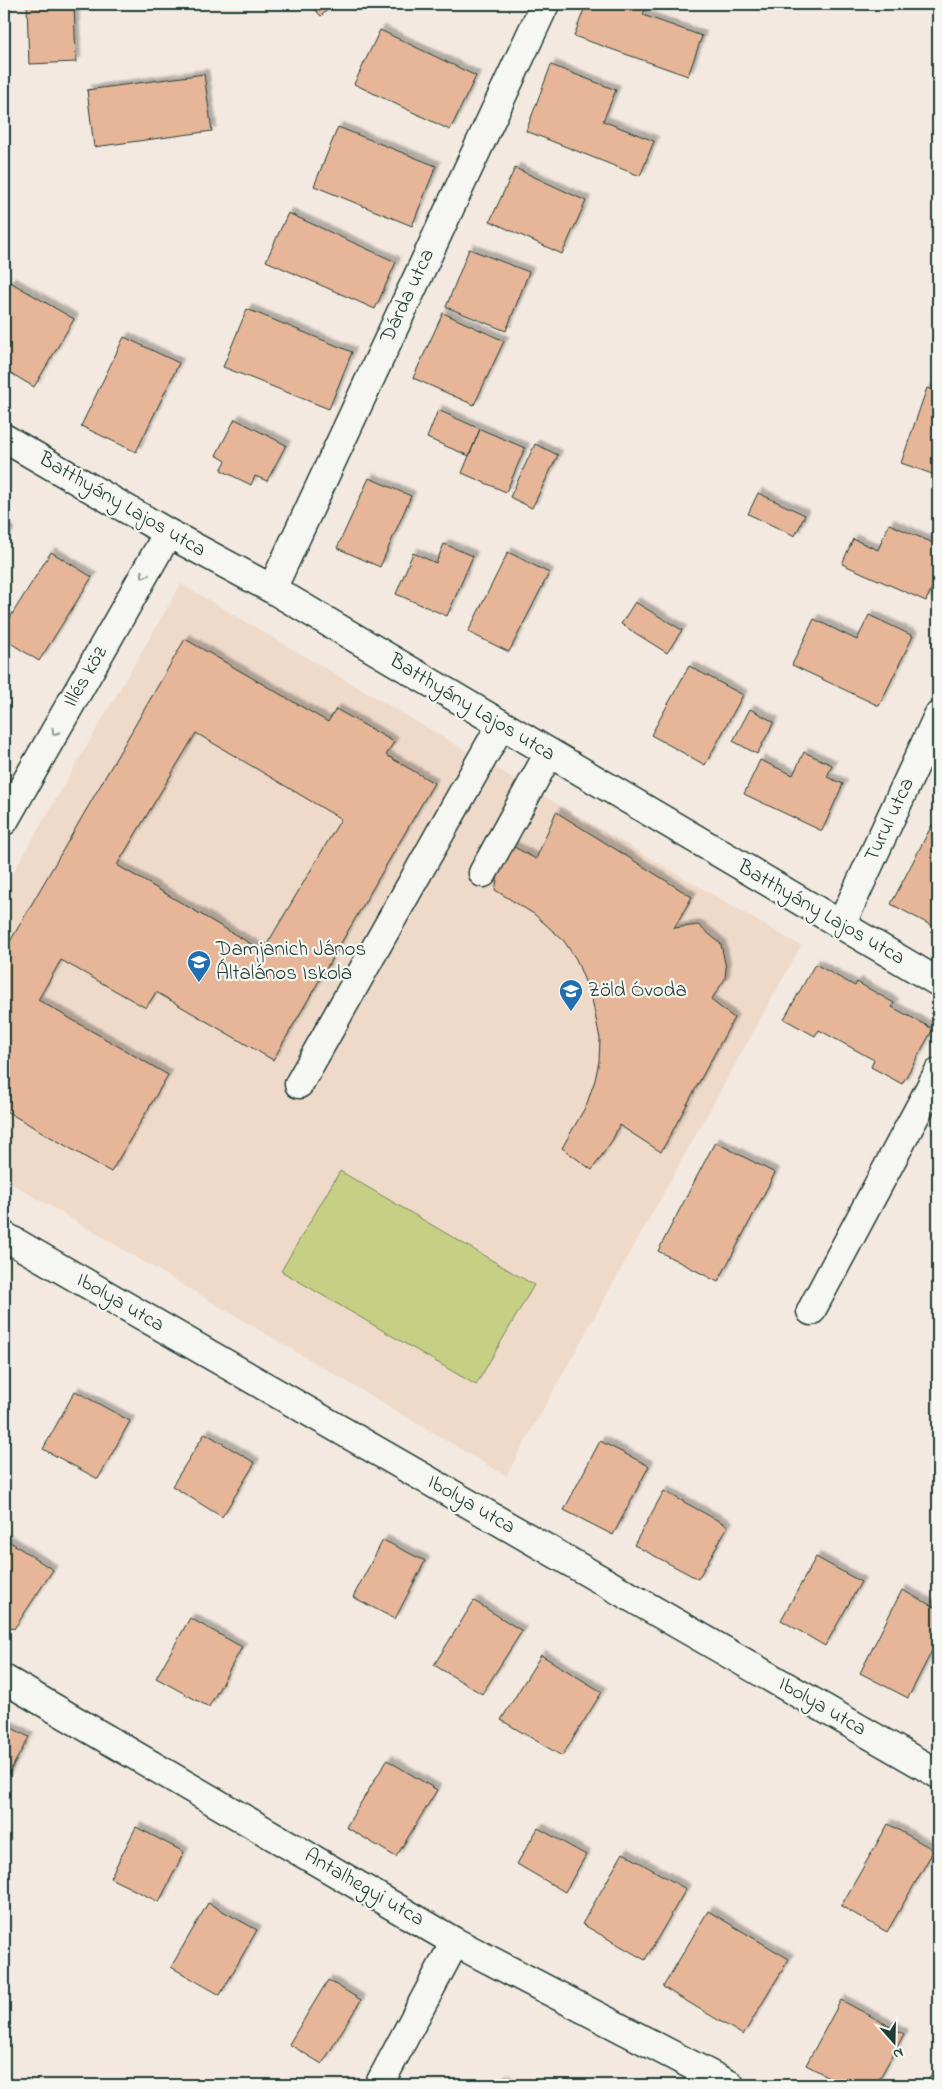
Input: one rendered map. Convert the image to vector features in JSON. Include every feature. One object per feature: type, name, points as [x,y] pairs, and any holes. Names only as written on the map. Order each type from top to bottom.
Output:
[{"type":"street","name":"Dárda utca","points":[[272,589],[545,4]]},
{"type":"street","name":"Batthyány Lajos utca","points":[[4,438],[168,533],[272,589],[938,982]]},
{"type":"street","name":"Illés köz","points":[[4,821],[168,533]]},
{"type":"street","name":"Turul utca","points":[[841,925],[938,716]]},
{"type":"street","points":[[299,1084],[502,725]]},
{"type":"street","points":[[482,873],[548,753]]},
{"type":"street","points":[[811,1311],[938,1073]]},
{"type":"street","name":"Ibolya utca","points":[[4,1236],[938,1774]]},
{"type":"street","name":"Antalhegyi utca","points":[[4,1679],[455,1942],[730,2085]]},
{"type":"street","points":[[380,2085],[455,1942]]},
{"type":"shaded area","name":"Damjanich János Általános Iskola","points":[[181,584],[801,946],[506,1476],[4,1179],[4,888]]},
{"type":"green space","points":[[340,1171],[534,1285],[476,1385],[281,1271]]},
{"type":"building","points":[[27,4],[74,4],[76,62],[29,64]]},
{"type":"building","points":[[309,4],[334,4],[321,16]]},
{"type":"building","points":[[586,4],[647,4],[643,15],[702,36],[688,76],[574,36]]},
{"type":"building","points":[[380,30],[476,76],[450,130],[354,84]]},
{"type":"building","points":[[551,65],[616,90],[603,121],[654,141],[640,176],[526,131]]},
{"type":"building","points":[[204,74],[212,131],[94,147],[87,90]]},
{"type":"building","points":[[338,127],[436,166],[412,226],[314,186]]},
{"type":"building","points":[[515,168],[586,201],[562,254],[490,221]]},
{"type":"building","points":[[288,213],[396,262],[375,309],[266,261]]},
{"type":"building","points":[[469,249],[529,272],[506,331],[446,307]]},
{"type":"building","points":[[10,282],[74,319],[34,387],[4,369],[4,292]]},
{"type":"building","points":[[247,309],[352,352],[329,409],[223,367]]},
{"type":"building","points":[[443,313],[504,341],[474,405],[413,378]]},
{"type":"building","points":[[124,337],[179,363],[136,452],[81,426]]},
{"type":"building","points":[[927,388],[938,392],[938,476],[901,463]]},
{"type":"building","points":[[438,410],[480,429],[469,456],[427,438]]},
{"type":"building","points":[[235,419],[286,445],[267,481],[255,476],[251,485],[221,470],[226,461],[216,455]]},
{"type":"building","points":[[480,429],[525,448],[506,492],[462,473]]},
{"type":"building","points":[[535,444],[558,455],[532,508],[510,497]]},
{"type":"building","points":[[369,478],[411,496],[380,567],[337,548]]},
{"type":"building","points":[[758,493],[805,515],[795,536],[748,514]]},
{"type":"building","points":[[889,524],[938,545],[938,574],[926,601],[842,564],[853,539],[878,550]]},
{"type":"building","points":[[4,528],[10,532],[4,542]]},
{"type":"building","points":[[444,544],[473,556],[447,616],[396,594],[413,553],[436,563]]},
{"type":"building","points":[[51,552],[92,577],[39,661],[4,639],[4,627]]},
{"type":"building","points":[[508,552],[549,573],[509,652],[468,632]]},
{"type":"building","points":[[635,602],[682,630],[667,653],[621,624]]},
{"type":"building","points":[[869,615],[913,636],[879,706],[792,665],[814,619],[857,640]]},
{"type":"building","points":[[185,639],[328,722],[336,709],[394,742],[386,755],[434,783],[273,1060],[156,992],[146,1008],[61,960],[38,1000],[168,1075],[111,1172],[4,1110],[4,952]],"holes":[[[196,733],[341,819],[263,951],[117,865]]]},
{"type":"building","points":[[689,666],[743,695],[705,765],[651,735]]},
{"type":"building","points":[[750,709],[774,722],[757,754],[733,741]]},
{"type":"building","points":[[804,752],[832,765],[827,777],[843,784],[822,831],[744,794],[760,760],[793,775]]},
{"type":"building","points":[[556,812],[692,897],[674,928],[698,925],[721,944],[726,968],[725,979],[711,1000],[734,1018],[661,1152],[619,1125],[613,1139],[592,1170],[562,1148],[586,1106],[599,1061],[600,1039],[592,999],[576,959],[564,941],[534,914],[495,890],[505,842],[536,859]]},
{"type":"building","points":[[932,825],[938,828],[938,929],[891,904]]},
{"type":"building","points":[[815,964],[855,986],[857,982],[894,1003],[892,1007],[933,1029],[902,1084],[871,1067],[874,1060],[819,1030],[815,1036],[784,1019]]},
{"type":"building","points":[[715,1142],[775,1173],[718,1282],[658,1251]]},
{"type":"building","points":[[938,1142],[938,1153],[933,1151]]},
{"type":"building","points":[[75,1391],[130,1421],[98,1479],[43,1449]]},
{"type":"building","points":[[205,1433],[255,1463],[222,1517],[172,1486]]},
{"type":"building","points":[[600,1441],[649,1466],[613,1535],[564,1510]]},
{"type":"building","points":[[664,1491],[728,1526],[698,1579],[634,1545]]},
{"type":"building","points":[[4,1538],[53,1570],[14,1629],[4,1623]]},
{"type":"building","points":[[383,1540],[425,1561],[395,1619],[353,1597]]},
{"type":"building","points":[[816,1557],[861,1582],[825,1646],[781,1620]]},
{"type":"building","points":[[902,1590],[938,1609],[938,1639],[908,1698],[860,1673]]},
{"type":"building","points":[[474,1601],[522,1631],[482,1694],[434,1665]]},
{"type":"building","points":[[190,1618],[242,1647],[209,1707],[156,1678]]},
{"type":"building","points":[[541,1655],[602,1692],[562,1756],[501,1720]]},
{"type":"building","points":[[4,1724],[29,1737],[4,1782]]},
{"type":"building","points":[[387,1760],[437,1790],[396,1857],[346,1827]]},
{"type":"building","points":[[888,1824],[934,1850],[887,1932],[841,1906]]},
{"type":"building","points":[[136,1827],[184,1852],[159,1902],[110,1878]]},
{"type":"building","points":[[538,1828],[586,1855],[565,1892],[517,1864]]},
{"type":"building","points":[[623,1853],[686,1889],[645,1960],[582,1924]]},
{"type":"building","points":[[208,1903],[257,1930],[220,1995],[171,1967]]},
{"type":"building","points":[[708,1911],[789,1959],[743,2035],[663,1987]]},
{"type":"building","points":[[328,1980],[361,2000],[322,2064],[289,2044]]},
{"type":"building","points":[[841,2000],[904,2034],[876,2085],[844,2085],[806,2065]]},
{"type":"building","points":[[938,2064],[938,2085],[925,2085]]},
{"type":"building","points":[[502,2079],[512,2085],[497,2085]]},
{"type":"place","name":"Damjanich János Általános Iskola","points":[[199,983]]},
{"type":"place","name":"Zöld Óvoda","points":[[571,1012]]}]
